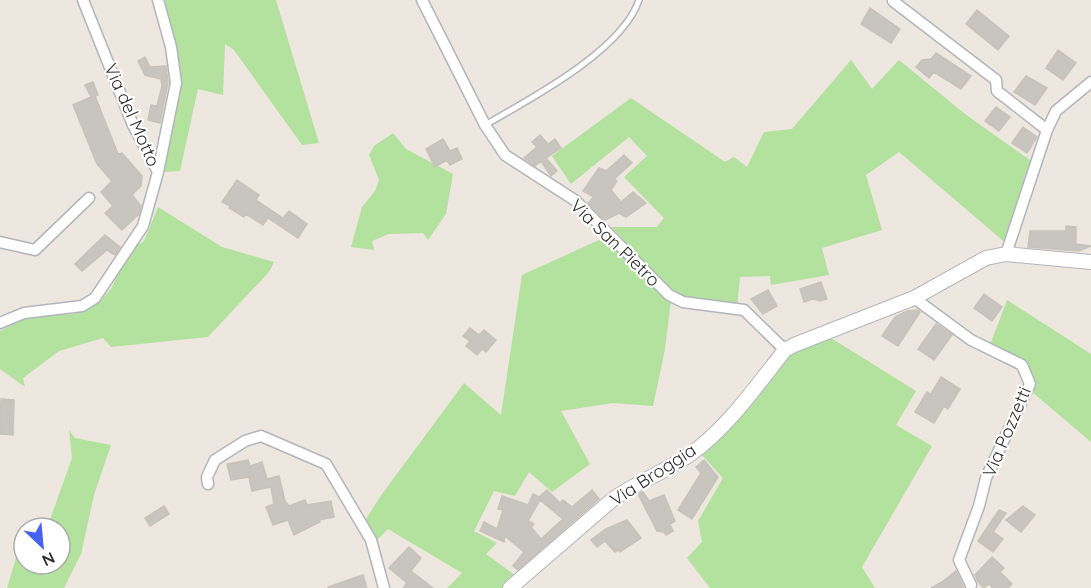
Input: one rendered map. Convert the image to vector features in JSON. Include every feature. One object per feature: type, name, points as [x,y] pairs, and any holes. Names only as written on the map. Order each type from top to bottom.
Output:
[{"type":"street","name":"Via del Motto","points":[[0,323],[24,313],[82,306],[95,298],[143,226],[158,172],[133,125],[83,0]]},
{"type":"street","points":[[158,0],[171,47],[176,83],[158,172]]},
{"type":"street","name":"Via San Pietro","points":[[422,0],[485,125],[505,155],[576,201],[669,295],[682,302],[744,310],[785,350]]},
{"type":"street","points":[[893,1],[996,80],[997,91],[1047,130]]},
{"type":"street","points":[[1006,254],[1047,130],[1056,111],[1091,82]]},
{"type":"street","points":[[0,242],[35,250],[89,198]]},
{"type":"street","points":[[785,350],[914,298],[986,258],[1006,254],[1091,262]]},
{"type":"street","name":"Via Pozzetti","points":[[914,298],[971,340],[1022,364],[1028,374],[1030,384],[986,478],[979,506],[959,560],[971,585]]},
{"type":"street","name":"Via Broggia","points":[[510,588],[621,494],[692,453],[740,404],[785,350]]},
{"type":"street","points":[[208,484],[207,477],[215,460],[245,441],[261,436],[326,464],[371,540],[384,588]]},
{"type":"lane","points":[[485,125],[538,94],[585,61],[622,31],[639,0]]},
{"type":"green space","points":[[160,0],[276,0],[319,143],[302,145],[234,50],[225,44],[223,95],[198,89],[180,171],[163,172],[181,81],[180,66]]},
{"type":"green space","points":[[851,60],[872,89],[899,60],[965,114],[1034,163],[1008,245],[899,152],[866,175],[882,230],[822,248],[829,275],[771,285],[770,276],[740,277],[737,308],[671,301],[665,349],[653,406],[613,403],[561,411],[590,464],[552,492],[529,472],[515,496],[494,491],[474,531],[497,543],[486,554],[519,578],[508,588],[447,588],[462,573],[388,529],[374,543],[366,519],[464,383],[501,415],[522,275],[612,234],[619,240],[623,239],[611,227],[657,227],[664,218],[624,177],[647,156],[629,137],[571,184],[552,156],[631,98],[725,162],[734,157],[747,167],[764,132],[792,129]]},
{"type":"green space","points":[[393,133],[406,149],[453,174],[446,214],[428,240],[423,233],[389,234],[372,241],[374,250],[351,247],[362,207],[375,191],[379,180],[369,155],[374,146]]},
{"type":"green space","points":[[158,207],[222,247],[274,262],[269,272],[208,337],[111,347],[103,338],[59,351],[23,378],[25,387],[0,369],[0,331],[27,317],[74,314],[96,305],[111,289],[124,262],[137,245],[144,241]]},
{"type":"green space","points":[[1007,300],[1091,354],[1091,442],[1032,392],[1026,369],[990,345]]},
{"type":"green space","points":[[831,338],[916,391],[896,425],[932,446],[862,567],[875,588],[710,588],[687,558],[702,542],[698,521],[723,478],[700,453],[787,358],[803,348]]},
{"type":"green space","points":[[69,430],[75,438],[111,445],[94,495],[81,554],[72,572],[72,516],[51,516],[72,458]]},
{"type":"green space","points":[[12,571],[12,576],[70,576],[64,588],[7,588]]},
{"type":"building","points":[[870,8],[900,29],[891,43],[861,24]]},
{"type":"building","points":[[977,10],[1009,36],[998,50],[966,24]]},
{"type":"building","points":[[1058,50],[1076,63],[1063,80],[1046,68]]},
{"type":"building","points":[[936,53],[971,76],[961,89],[934,72],[929,78],[916,67],[922,60],[931,59]]},
{"type":"building","points":[[145,57],[150,67],[166,66],[168,83],[160,123],[148,120],[151,105],[157,106],[162,86],[161,79],[145,75],[138,61]]},
{"type":"building","points":[[1026,76],[1047,88],[1035,105],[1014,92]]},
{"type":"building","points":[[93,82],[98,95],[95,96],[118,154],[122,153],[142,176],[141,186],[132,195],[141,206],[139,214],[122,230],[105,213],[113,206],[101,192],[112,181],[97,164],[73,105],[91,97],[85,85]]},
{"type":"building","points":[[996,107],[1010,117],[999,131],[985,121]]},
{"type":"building","points":[[1023,127],[1037,137],[1027,153],[1012,143]]},
{"type":"building","points":[[540,135],[548,144],[555,139],[561,148],[546,158],[557,171],[551,176],[541,161],[535,166],[524,158],[537,147],[532,142]]},
{"type":"building","points":[[443,139],[450,151],[457,148],[462,159],[450,165],[447,160],[435,167],[426,149]]},
{"type":"building","points":[[624,155],[632,163],[614,179],[617,181],[611,190],[621,202],[633,192],[646,203],[626,217],[619,213],[605,220],[588,203],[594,197],[583,191],[599,168],[606,171]]},
{"type":"building","points":[[237,180],[259,195],[256,200],[283,218],[289,211],[307,224],[298,238],[268,218],[263,225],[246,214],[244,217],[222,202]]},
{"type":"building","points":[[1066,226],[1076,227],[1076,244],[1091,246],[1079,251],[1028,247],[1030,231],[1066,231]]},
{"type":"building","points":[[105,235],[120,247],[115,255],[107,250],[82,271],[75,264]]},
{"type":"building","points":[[821,282],[827,299],[820,301],[813,299],[804,302],[800,289]]},
{"type":"building","points":[[768,290],[777,306],[763,314],[751,299]]},
{"type":"building","points":[[984,294],[1002,307],[992,321],[974,308]]},
{"type":"building","points":[[918,310],[920,312],[898,346],[882,336],[895,317],[907,311]]},
{"type":"building","points":[[936,324],[952,335],[934,360],[918,349]]},
{"type":"building","points":[[470,328],[479,335],[484,330],[496,340],[486,352],[482,349],[477,355],[466,346],[470,341],[463,336]]},
{"type":"building","points":[[941,377],[960,389],[948,409],[944,406],[934,423],[915,412],[927,392],[931,394]]},
{"type":"building","points":[[1,399],[14,400],[13,435],[0,434]]},
{"type":"building","points":[[248,460],[250,466],[262,462],[267,479],[279,476],[285,501],[289,506],[305,500],[307,505],[331,501],[334,517],[319,520],[320,522],[294,535],[288,520],[273,525],[266,507],[274,504],[271,487],[252,491],[249,477],[231,480],[227,464]]},
{"type":"building","points":[[704,460],[718,477],[692,519],[678,510],[701,473],[696,467]]},
{"type":"building","points":[[547,490],[560,503],[563,500],[572,507],[592,490],[599,499],[518,570],[513,566],[524,552],[505,536],[504,542],[480,531],[484,522],[497,529],[503,510],[498,509],[502,496],[528,505],[533,494],[539,497]],"holes":[[[540,500],[563,519],[541,539],[531,527],[534,524],[528,521]]]},
{"type":"building","points":[[643,492],[649,501],[664,495],[675,521],[670,524],[673,531],[666,535],[664,532],[657,531],[638,494]]},
{"type":"building","points":[[164,506],[169,514],[150,526],[145,518]]},
{"type":"building","points":[[1023,506],[1035,515],[1021,532],[1006,520]]},
{"type":"building","points":[[999,510],[1006,513],[993,532],[1003,539],[993,552],[978,541]]},
{"type":"building","points":[[627,520],[641,538],[620,552],[619,550],[615,552],[605,541],[597,547],[591,540],[606,529]]},
{"type":"building","points":[[409,547],[421,558],[411,571],[433,588],[403,588],[407,583],[389,568]]},
{"type":"building","points":[[992,557],[1004,568],[1000,572],[1012,584],[1008,588],[993,588],[989,584],[984,588],[978,582],[975,575]]},
{"type":"building","points":[[956,571],[964,588],[931,588],[942,582]]},
{"type":"building","points":[[363,575],[367,588],[328,588],[328,587]]}]
